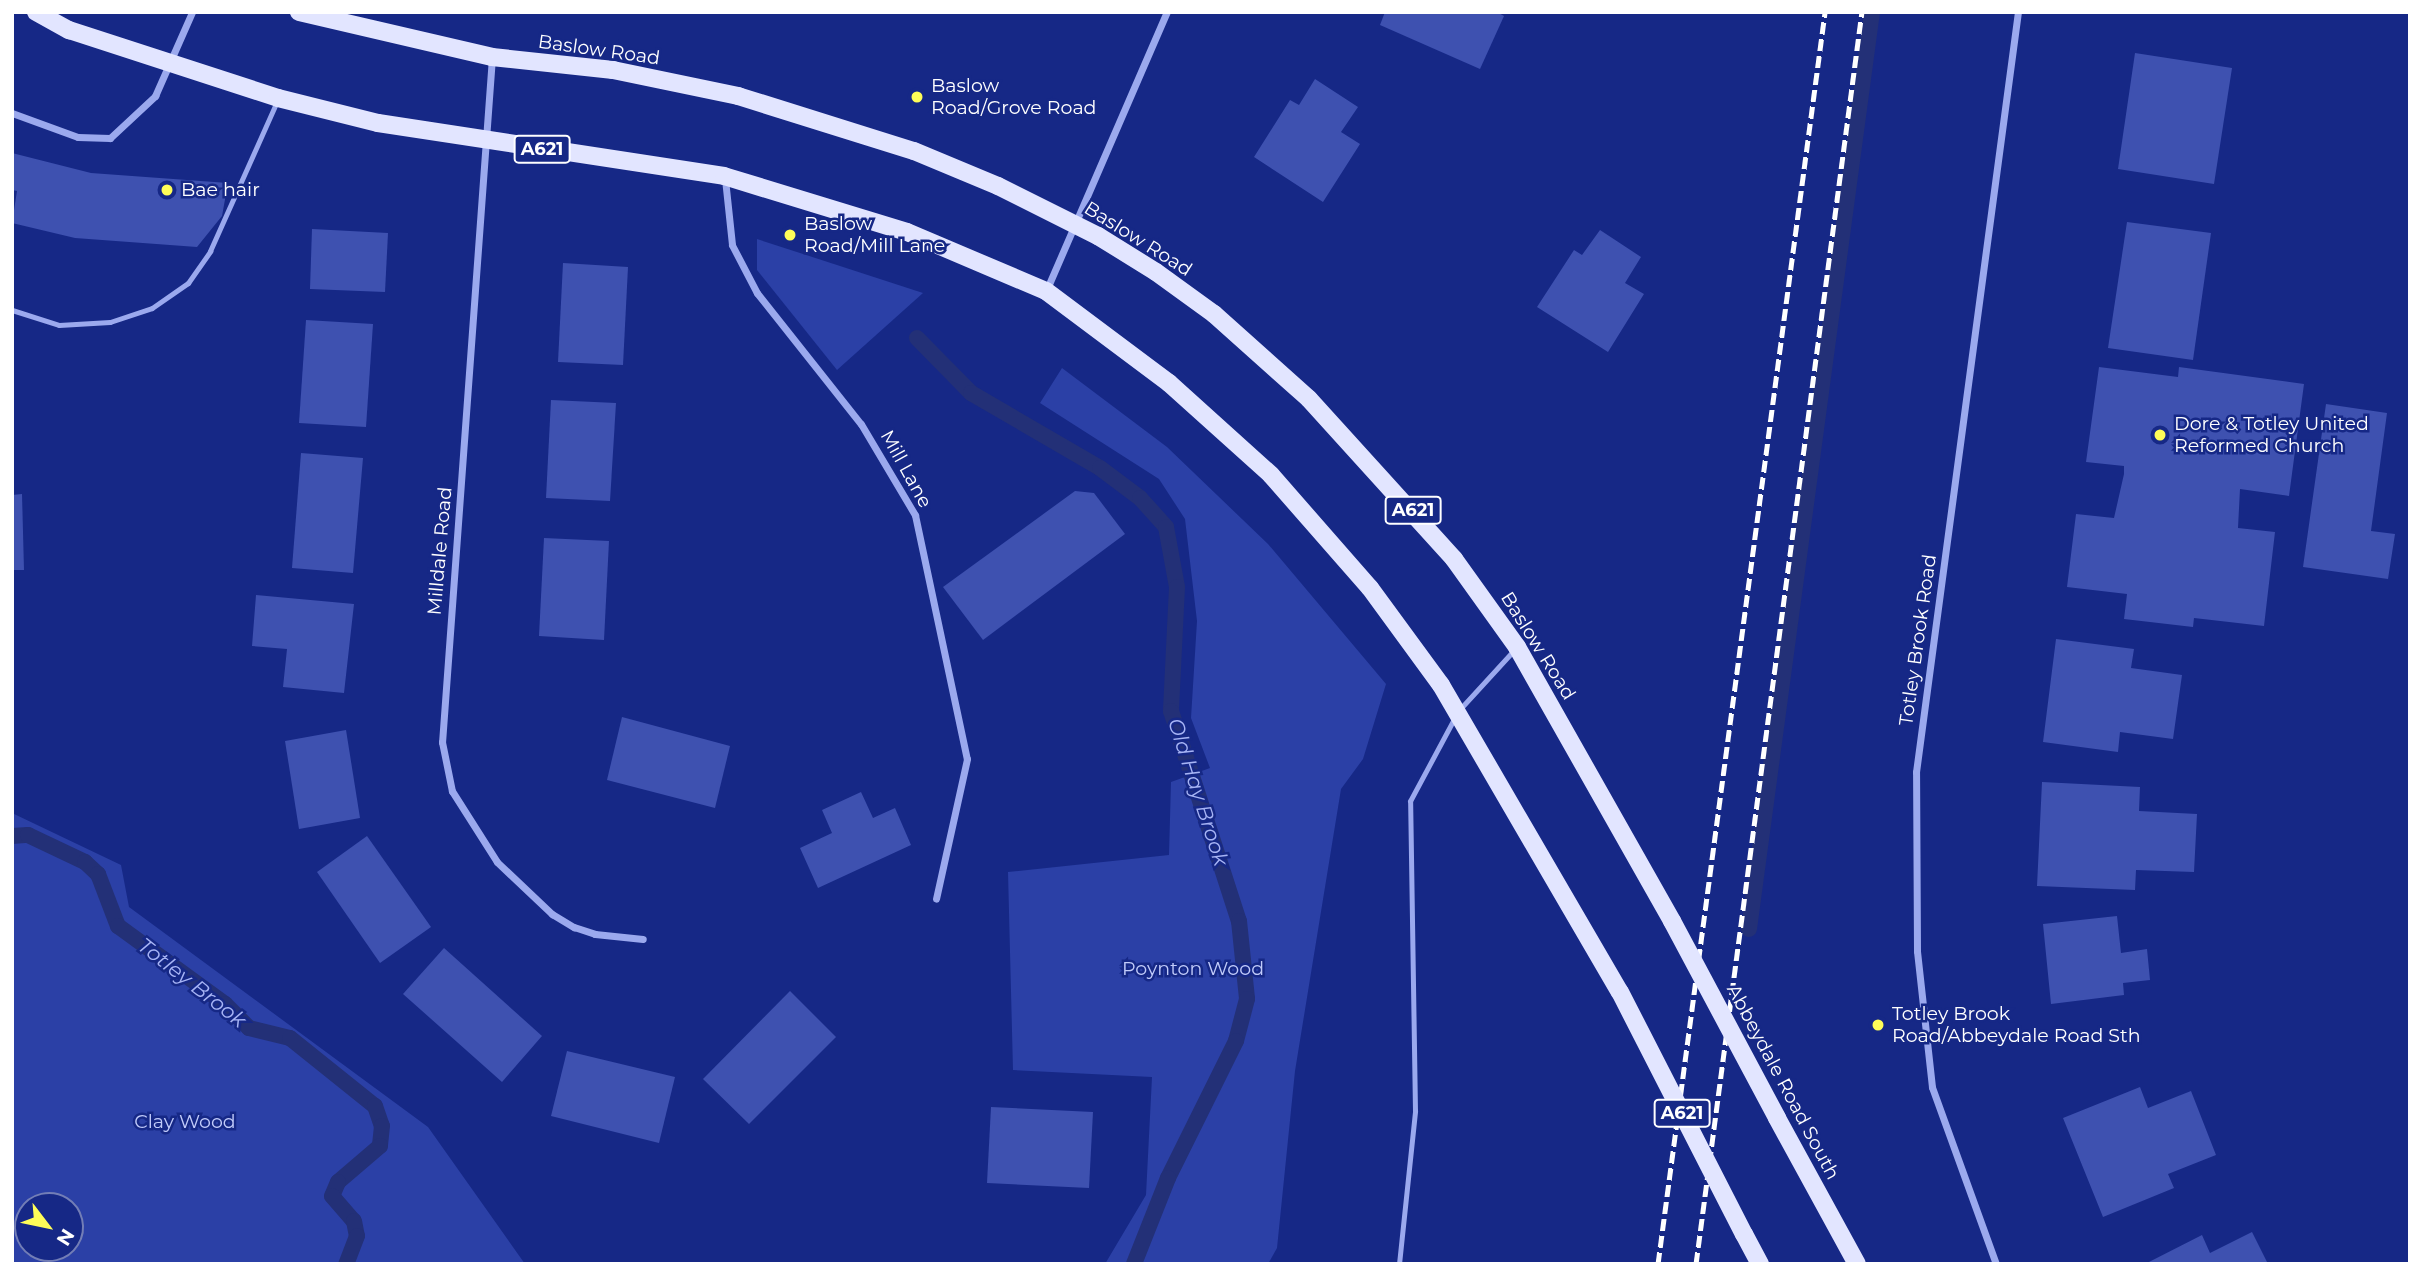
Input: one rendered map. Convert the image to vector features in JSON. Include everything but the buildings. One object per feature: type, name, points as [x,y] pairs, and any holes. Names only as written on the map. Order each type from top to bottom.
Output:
[{"type":"main road","name":"A621","points":[[36,12],[69,30],[172,64],[278,98],[378,123],[724,176],[907,232],[1046,291],[1169,383],[1271,475],[1404,629],[1620,992],[1760,1264]]},
{"type":"main road","name":"Baslow Road","points":[[299,12],[492,57],[613,70],[738,96],[914,151],[1072,223],[1126,253],[1214,314],[1309,399],[1420,519],[1517,647],[1672,920]]},
{"type":"main road","name":"Abbeydale Road South","points":[[1672,920],[1857,1264]]},
{"type":"street","points":[[12,113],[78,137],[110,138],[155,96],[172,64],[192,12]]},
{"type":"street","points":[[1046,291],[1072,223],[1167,12]]},
{"type":"street","name":"Totley Brook Road","points":[[1996,1264],[1932,1087],[1917,951],[1916,772],[2018,12]]},
{"type":"street","name":"Milldale Road","points":[[492,57],[488,141],[443,714],[446,764],[452,791],[478,839],[535,899],[574,927],[643,939]]},
{"type":"street","name":"Mill Lane","points":[[724,176],[732,244],[757,293],[861,424],[915,515],[967,759],[936,899]]},
{"type":"lane","points":[[12,310],[59,325],[110,322],[152,308],[188,283],[210,251],[278,98]]},
{"type":"lane","points":[[1399,1264],[1415,1111],[1410,801],[1456,713],[1517,647]]},
{"type":"green space","points":[[757,239],[923,293],[837,370],[757,270]]},
{"type":"green space","name":"Poynton Wood","points":[[1062,368],[1167,447],[1268,544],[1386,684],[1363,759],[1341,789],[1295,1071],[1277,1248],[1268,1264],[1105,1264],[1146,1195],[1152,1077],[1013,1070],[1008,872],[1169,855],[1171,782],[1210,768],[1191,718],[1197,621],[1185,519],[1159,479],[1040,403]]},
{"type":"green space","name":"Clay Wood","points":[[12,813],[121,865],[129,907],[428,1127],[525,1264],[12,1264]]},
{"type":"waterway","points":[[1749,929],[1872,12]]},
{"type":"waterway","name":"Old Hay Brook","points":[[917,338],[971,393],[1100,468],[1140,498],[1166,527],[1177,587],[1171,711],[1239,921],[1247,999],[1236,1041],[1168,1178],[1134,1264]]},
{"type":"waterway","name":"Totley Brook","points":[[12,836],[28,835],[85,862],[98,874],[118,926],[225,1004],[249,1028],[290,1038],[375,1106],[382,1126],[380,1146],[338,1182],[332,1196],[354,1221],[357,1236],[346,1264]]},
{"type":"railway","points":[[1658,1264],[1825,12]]},
{"type":"railway","points":[[1696,1264],[1862,12]]},
{"type":"place","name":"Baslow Road/Grove Road","points":[[917,97]]},
{"type":"place","name":"Bae hair","points":[[167,190]]},
{"type":"place","name":"Baslow Road/Mill Lane","points":[[790,235]]},
{"type":"place","name":"Dore & Totley United Reformed Church","points":[[2160,435]]},
{"type":"place","name":"Totley Brook Road/Abbeydale Road Sth","points":[[1878,1025]]}]
